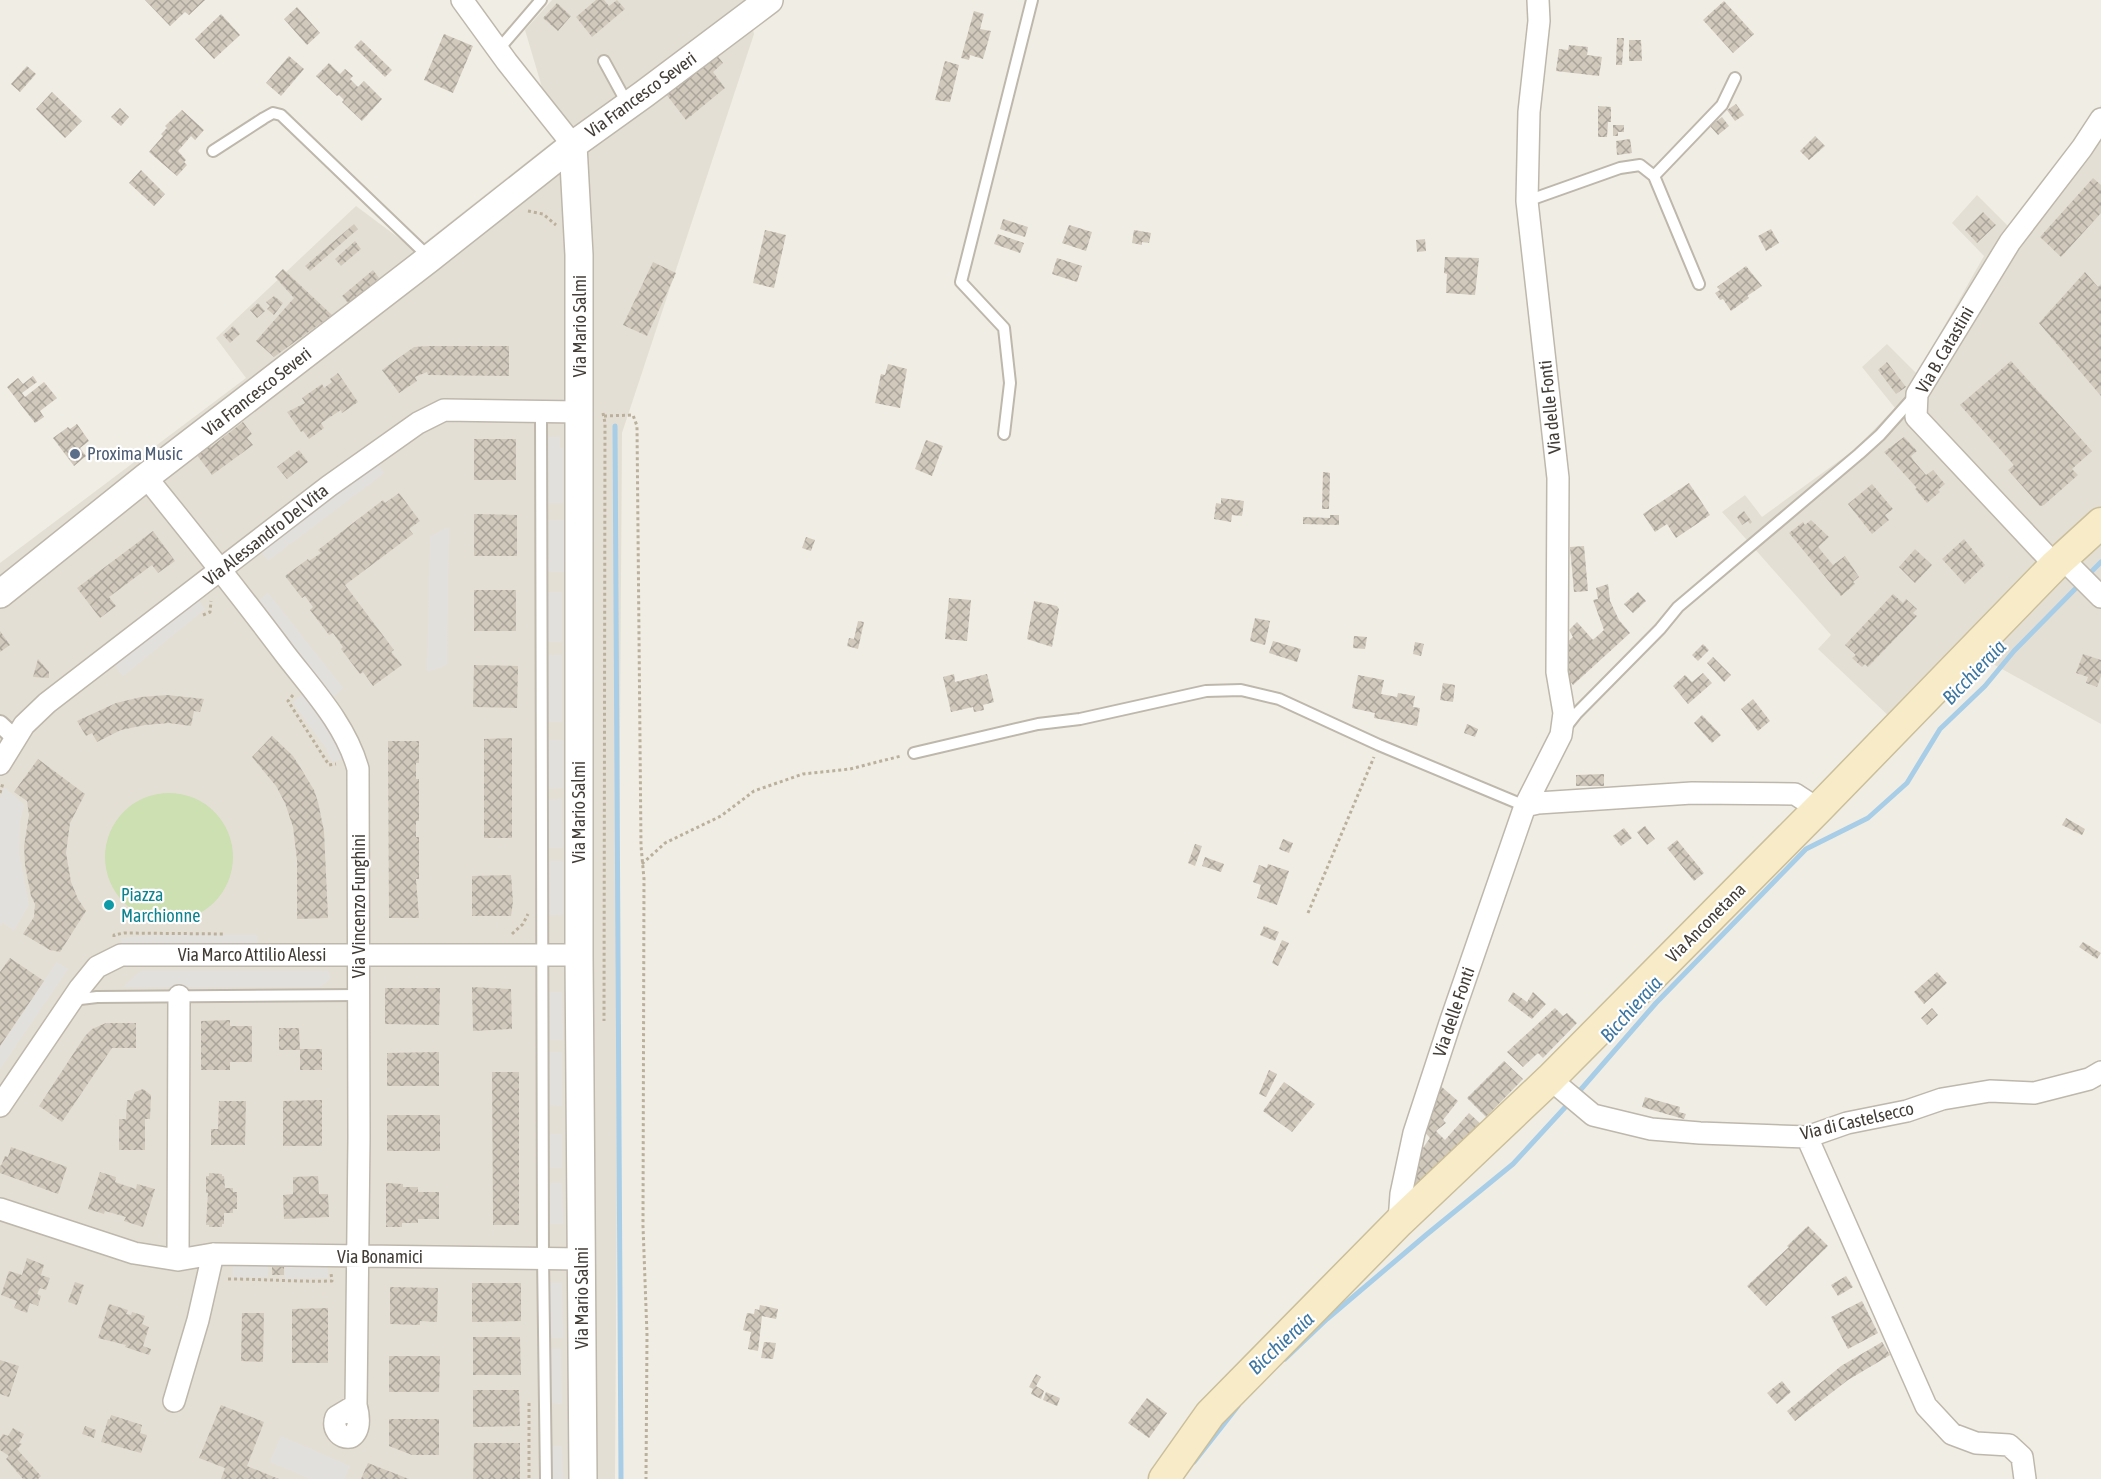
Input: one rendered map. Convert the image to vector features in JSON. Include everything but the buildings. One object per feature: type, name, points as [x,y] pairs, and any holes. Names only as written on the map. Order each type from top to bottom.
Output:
[{"type":"main road","name":"Via Anconetana","points":[[1164,1479],[1210,1414],[1399,1222],[1556,1084],[1818,809],[2101,523]]},
{"type":"street","points":[[462,0],[498,50],[573,144]]},
{"type":"street","name":"Via Francesco Severi","points":[[0,594],[146,477],[430,258],[573,144],[768,0]]},
{"type":"street","name":"Via delle Fonti","points":[[1399,1222],[1401,1194],[1414,1133],[1525,806],[1561,735],[1564,713],[1557,672],[1558,478],[1527,201],[1529,112],[1539,21],[1538,0]]},
{"type":"street","name":"Via B. Catastini","points":[[2096,592],[2063,563],[1916,417],[1917,394],[2010,242],[2082,148],[2101,119]]},
{"type":"street","name":"Via Mario Salmi","points":[[573,144],[588,406],[579,955],[584,1479]]},
{"type":"street","name":"Via Alessandro Del Vita","points":[[0,765],[7,731],[24,724],[329,486],[418,423],[444,410],[541,412],[588,406]]},
{"type":"street","name":"Via Vincenzo Funghini","points":[[146,477],[222,571],[336,720],[353,753],[358,769],[356,1405]]},
{"type":"street","points":[[1525,806],[1539,803],[1692,793],[1795,794],[1818,809]]},
{"type":"street","name":"Via Marco Attilio Alessi","points":[[0,1106],[97,967],[121,955],[579,955]]},
{"type":"street","points":[[178,1260],[179,996]]},
{"type":"street","name":"Via di Castelsecco","points":[[1556,1084],[1590,1113],[1651,1129],[1807,1137],[1847,1123],[1907,1111],[1942,1099],[1990,1092],[2034,1093],[2089,1079],[2101,1072]]},
{"type":"street","points":[[1807,1137],[1926,1406],[1952,1434],[1976,1443],[2009,1445],[2022,1457],[2025,1479]]},
{"type":"street","name":"Via Bonamici","points":[[0,1209],[134,1253],[178,1260],[213,1254],[582,1259]]},
{"type":"street","points":[[174,1401],[198,1320],[213,1254]]},
{"type":"lane","points":[[498,50],[541,0]]},
{"type":"lane","points":[[1004,434],[1010,383],[1004,328],[961,282],[1032,0]]},
{"type":"lane","points":[[604,61],[628,105]]},
{"type":"lane","points":[[1654,176],[1722,105],[1735,78]]},
{"type":"lane","points":[[213,151],[273,113],[281,115],[430,258]]},
{"type":"lane","points":[[1527,201],[1620,168],[1640,165],[1654,176],[1699,285]]},
{"type":"lane","points":[[1561,735],[1577,713],[1678,608],[1859,454],[1880,435],[1917,394]]},
{"type":"lane","name":"Via Mario Salmi","points":[[541,412],[543,1258],[546,1479]]},
{"type":"lane","points":[[914,753],[1038,724],[1080,719],[1206,691],[1241,690],[1279,699],[1378,745],[1525,806]]},
{"type":"lane","points":[[72,1000],[97,997],[359,994]]},
{"type":"path","points":[[519,209],[543,214],[560,232]]},
{"type":"path","points":[[604,1021],[588,406],[633,415],[637,426],[638,625],[644,879],[643,1226],[647,1335],[646,1479]]},
{"type":"path","points":[[203,615],[210,612],[212,608],[212,603],[206,596]]},
{"type":"path","points":[[296,692],[288,701],[329,765],[342,762]]},
{"type":"path","points":[[1308,913],[1378,745]]},
{"type":"path","points":[[642,864],[665,843],[721,816],[754,791],[803,774],[850,769],[895,757]]},
{"type":"path","points":[[507,937],[519,929],[528,912]]},
{"type":"path","points":[[115,944],[114,935],[124,933],[226,934]]},
{"type":"path","points":[[223,1279],[332,1281],[331,1270],[335,1270]]},
{"type":"path","points":[[529,1397],[529,1479]]},
{"type":"shaded area","points":[[552,0],[746,0],[754,34],[622,433],[615,1479],[0,1479],[0,563],[246,378],[216,338],[356,206],[415,250],[557,138],[525,30]]},
{"type":"shaded area","points":[[2101,105],[2101,724],[1964,648],[1893,720],[1818,649],[1831,635],[1722,512],[1745,495],[1762,517],[1854,450],[1895,408],[1862,367],[1887,344],[1917,374],[1984,256],[1952,223],[1977,195],[2010,228]]},
{"type":"shaded area","points":[[548,437],[560,437],[560,447],[563,448],[563,503],[547,503]]},
{"type":"shaded area","points":[[375,461],[384,473],[268,561],[259,548]]},
{"type":"shaded area","points":[[547,520],[565,520],[564,572],[546,572]]},
{"type":"shaded area","points":[[449,526],[447,665],[427,672],[430,537]]},
{"type":"shaded area","points":[[547,592],[562,592],[562,642],[547,642]]},
{"type":"shaded area","points":[[268,593],[343,688],[332,698],[256,603]]},
{"type":"shaded area","points":[[195,596],[205,609],[123,676],[113,663]]},
{"type":"shaded area","points":[[547,655],[562,655],[562,722],[547,722]]},
{"type":"shaded area","points":[[303,693],[327,724],[345,758],[332,762],[326,748],[293,703]]},
{"type":"shaded area","points":[[547,740],[563,740],[563,788],[547,789]]},
{"type":"shaded area","points":[[4,787],[24,805],[20,822],[19,853],[29,905],[14,930],[2,922],[0,926],[0,798]]},
{"type":"shaded area","points":[[562,799],[563,848],[547,848],[547,800]]},
{"type":"shaded area","points":[[548,861],[563,861],[563,915],[548,915]]},
{"type":"shaded area","points":[[150,935],[257,935],[258,945],[150,943],[122,946],[121,938]]},
{"type":"shaded area","points":[[57,962],[68,969],[0,1069],[0,1047]]},
{"type":"shaded area","points":[[141,971],[328,971],[331,978],[320,987],[123,987]]},
{"type":"shaded area","points":[[547,992],[562,992],[563,1040],[547,1040]]},
{"type":"shaded area","points":[[548,1052],[562,1052],[562,1106],[547,1105]]},
{"type":"shaded area","points":[[548,1134],[562,1134],[562,1168],[548,1168]]},
{"type":"shaded area","points":[[549,1183],[562,1183],[563,1224],[548,1224]]},
{"type":"shaded area","points":[[328,1263],[328,1278],[285,1279],[285,1264]]},
{"type":"shaded area","points":[[268,1264],[268,1277],[233,1278],[233,1265]]},
{"type":"shaded area","points":[[548,1283],[562,1283],[563,1338],[549,1338]]},
{"type":"shaded area","points":[[548,1349],[561,1349],[562,1404],[549,1403]]},
{"type":"shaded area","points":[[281,1436],[350,1466],[344,1479],[310,1479],[270,1462]]},
{"type":"shaded area","points":[[548,1446],[562,1446],[563,1479],[548,1479]]},
{"type":"green space","points":[[169,793],[194,798],[215,811],[228,832],[233,857],[228,882],[215,903],[194,916],[169,921],[144,916],[123,903],[110,882],[105,857],[110,832],[123,811],[144,798]]},
{"type":"waterway","points":[[615,426],[621,1479]]},
{"type":"waterway","name":"Bicchieraia","points":[[2087,576],[2101,562]]},
{"type":"waterway","name":"Bicchieraia","points":[[1576,1095],[1656,1003],[1806,849],[1868,818],[1907,783],[1940,729],[1985,686],[2014,651],[2081,583]]},
{"type":"waterway","name":"Bicchieraia","points":[[1285,1359],[1327,1319],[1513,1164],[1570,1102]]},
{"type":"waterway","name":"Bicchieraia","points":[[1194,1462],[1238,1406]]},
{"type":"place","name":"Proxima Music","points":[[75,454]]},
{"type":"place","name":"Piazza Marchionne","points":[[109,905]]}]
